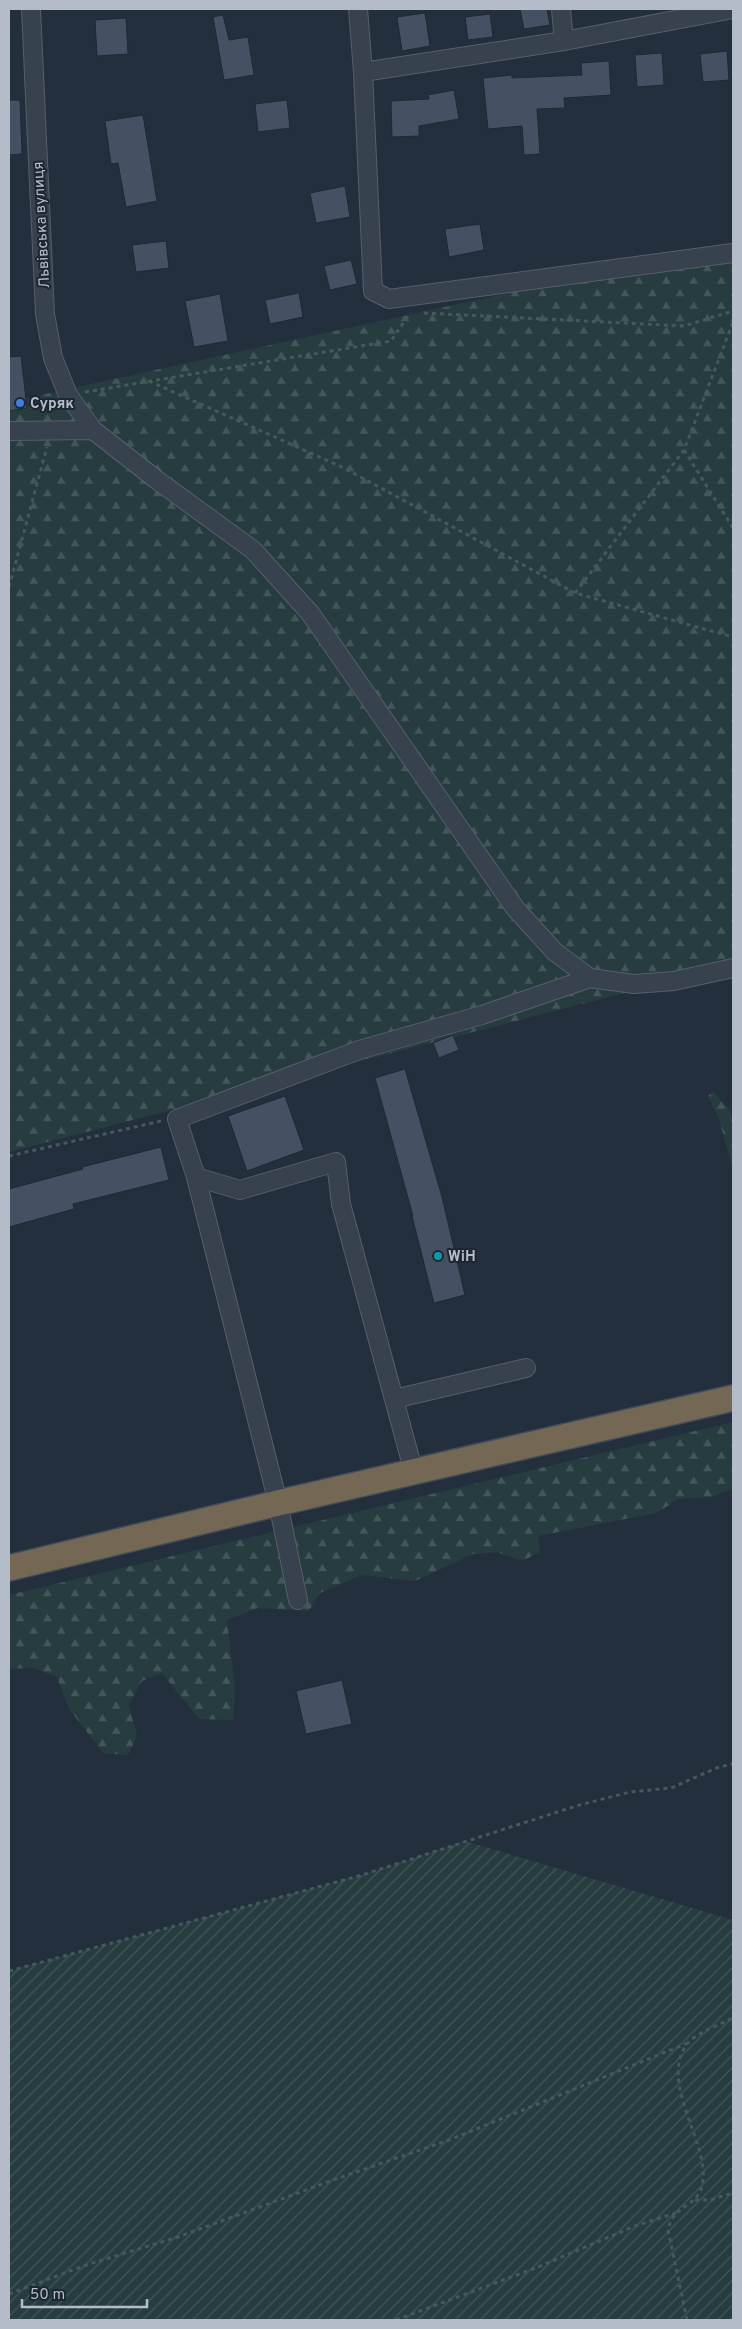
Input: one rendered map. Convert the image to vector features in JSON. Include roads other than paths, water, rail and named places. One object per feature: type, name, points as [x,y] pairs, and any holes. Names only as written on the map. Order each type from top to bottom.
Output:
[{"type":"highway","points":[[9,1568],[278,1503],[733,1398]]},
{"type":"street","name":"Львівська вулиця","points":[[31,9],[45,314],[53,358],[68,395],[93,430],[157,480],[253,550],[310,613],[515,908],[555,952],[590,978]]},
{"type":"street","points":[[358,9],[363,72],[373,291],[389,299],[733,253]]},
{"type":"street","points":[[561,9],[564,41]]},
{"type":"street","points":[[363,72],[564,41],[733,9]]},
{"type":"street","points":[[9,431],[93,430]]},
{"type":"street","points":[[298,1600],[278,1503],[196,1176],[177,1119],[359,1050],[482,1014],[590,978],[634,984],[674,981],[733,968]]},
{"type":"street","points":[[196,1176],[240,1190],[336,1162],[341,1204],[414,1473]]},
{"type":"street","points":[[394,1400],[526,1368]]},
{"type":"place","name":"Суряк","points":[[20,403]]},
{"type":"place","name":"WiH","points":[[438,1256]]}]
